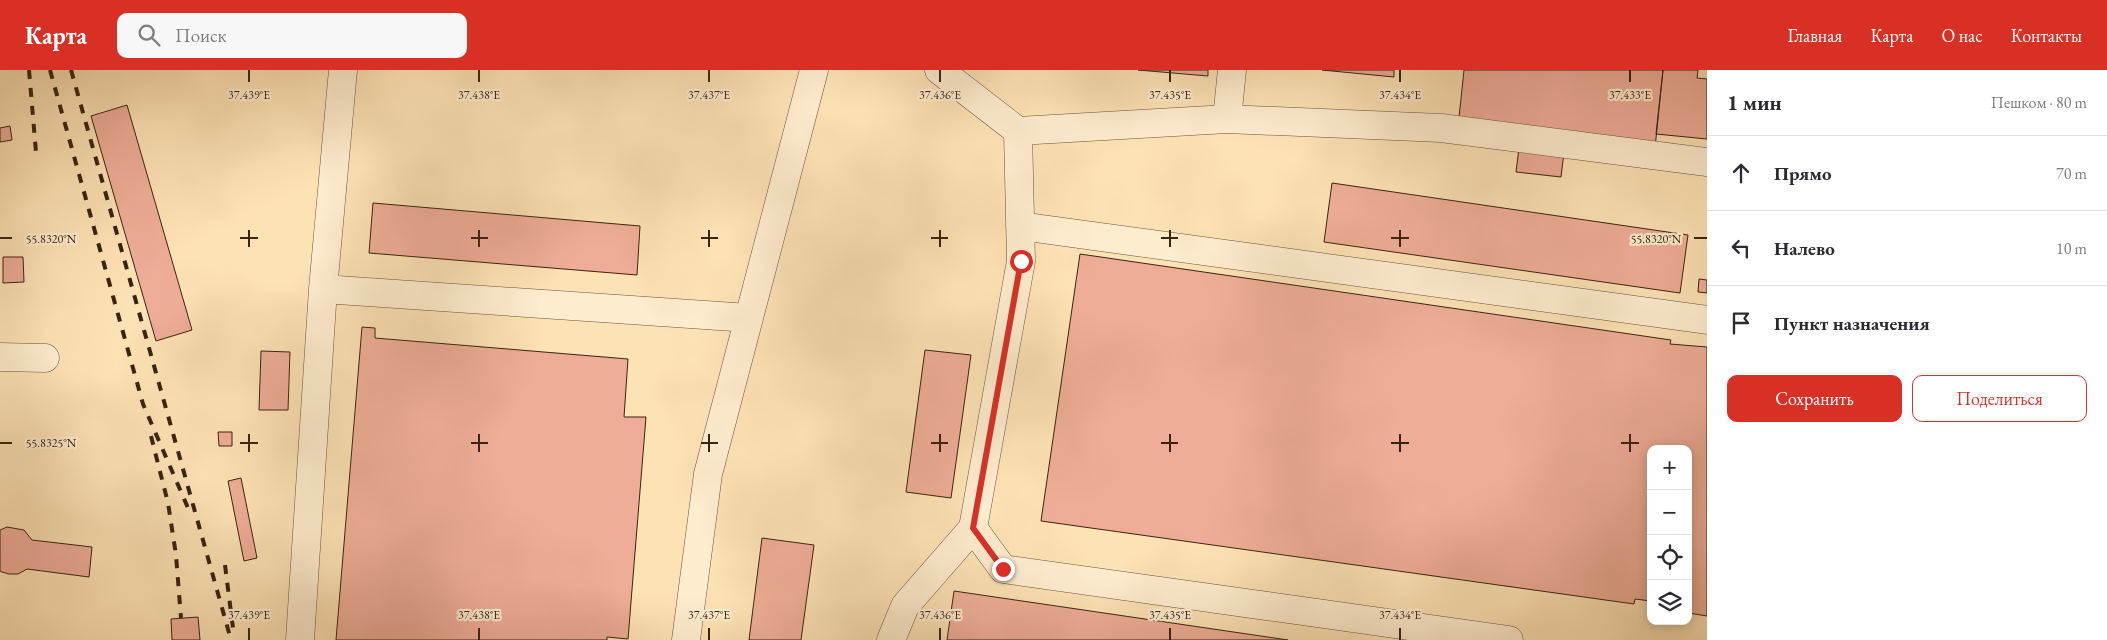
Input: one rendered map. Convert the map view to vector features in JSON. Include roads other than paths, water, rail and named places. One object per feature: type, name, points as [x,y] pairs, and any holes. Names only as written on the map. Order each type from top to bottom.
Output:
[{"type":"lane","points":[[300,640],[324,289],[343,70]]},
{"type":"lane","points":[[686,640],[708,474],[814,70]]},
{"type":"lane","points":[[939,70],[1018,131],[1228,118],[1441,128],[1707,162]]},
{"type":"lane","points":[[1228,118],[1232,70]]},
{"type":"lane","points":[[891,640],[905,606],[973,528],[1021,261],[1018,131]]},
{"type":"lane","points":[[1020,226],[1707,320]]},
{"type":"lane","points":[[324,289],[749,318]]},
{"type":"lane","points":[[0,357],[45,358]]},
{"type":"lane","points":[[973,528],[1003,569],[1509,640]]},
{"type":"railway","points":[[29,70],[36,152]]},
{"type":"railway","points":[[50,70],[143,404],[188,508]]},
{"type":"railway","points":[[71,70],[231,640]]},
{"type":"railway","points":[[151,436],[168,503],[176,555],[181,618]]},
{"type":"railway","points":[[225,565],[233,628]]}]
